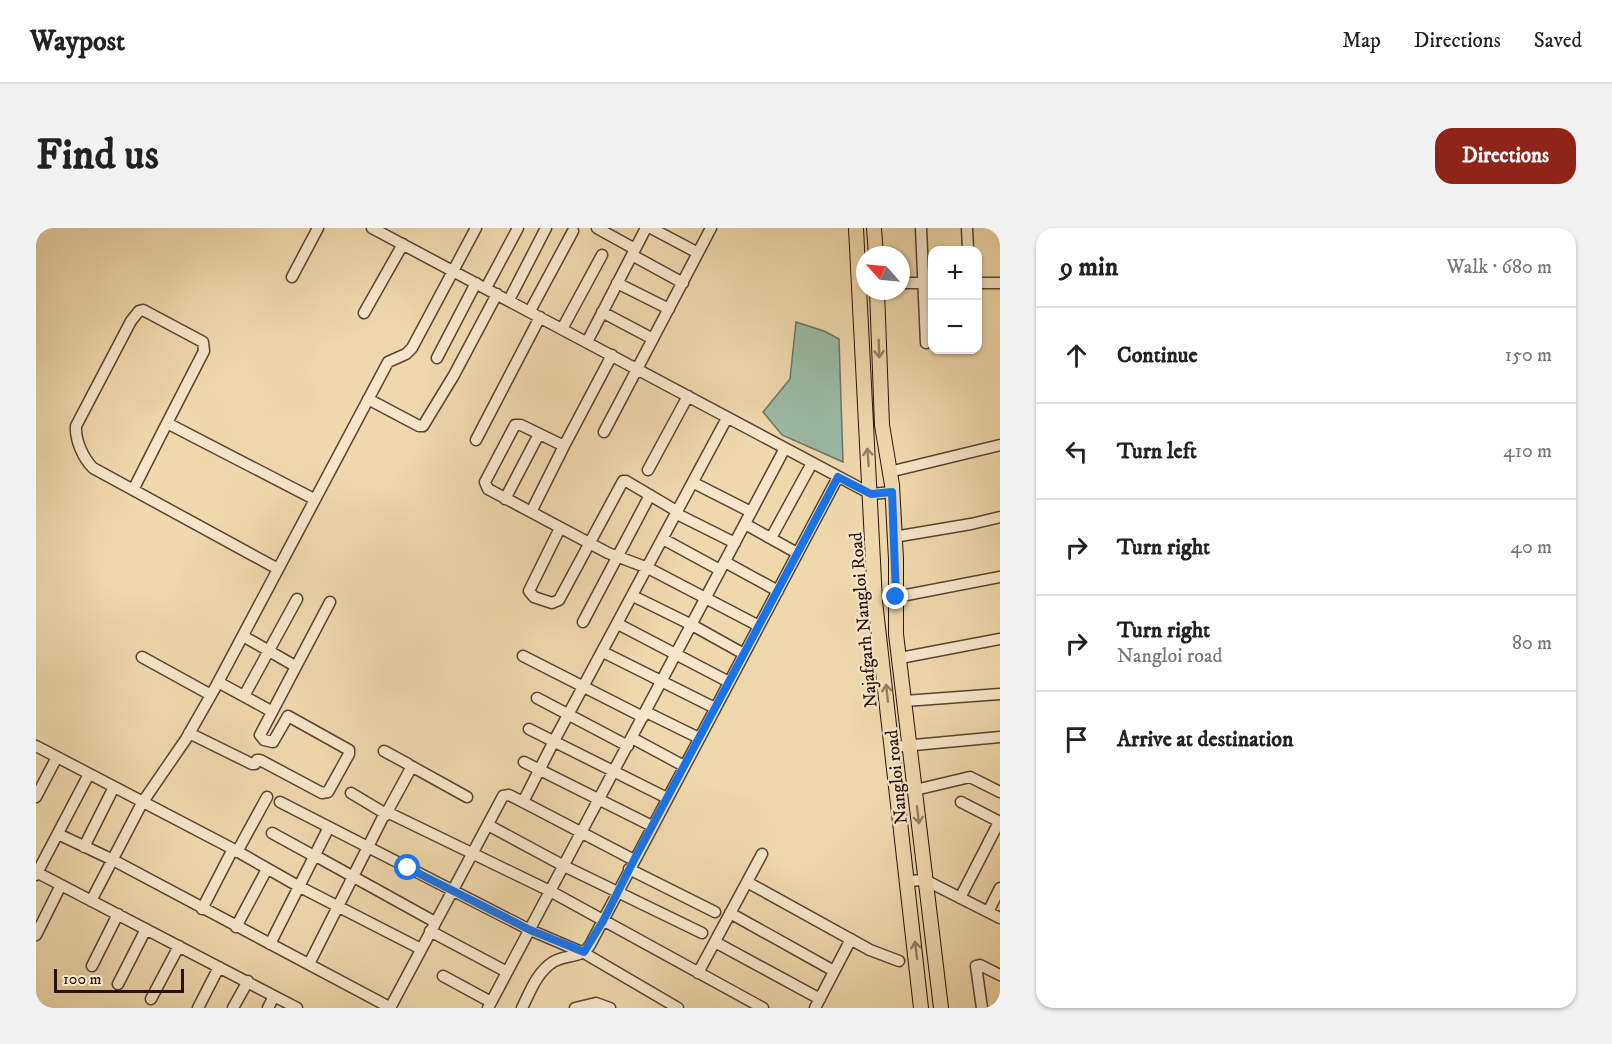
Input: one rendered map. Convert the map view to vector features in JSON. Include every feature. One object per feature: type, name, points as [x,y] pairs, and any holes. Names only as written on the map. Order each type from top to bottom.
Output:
[{"type":"main road","name":"Najafgarh Nangloi Road","points":[[856,228],[858,246]]},
{"type":"main road","points":[[874,228],[875,246]]},
{"type":"main road","name":"Najafgarh Nangloi Road","points":[[862,300],[867,460],[871,494],[875,601],[921,1008]]},
{"type":"main road","name":"Nangloi road","points":[[877,300],[882,425],[892,492],[896,634],[941,1008]]},
{"type":"street","points":[[292,277],[318,228]]},
{"type":"street","points":[[91,901],[142,803],[189,733],[218,682],[388,362],[406,354],[412,348],[476,228]]},
{"type":"street","points":[[437,358],[518,228]]},
{"type":"street","points":[[509,300],[546,228]]},
{"type":"street","points":[[587,342],[646,228]]},
{"type":"street","points":[[651,228],[698,253]]},
{"type":"street","points":[[604,432],[711,228]]},
{"type":"street","points":[[921,228],[928,283],[926,343]]},
{"type":"street","points":[[967,228],[968,246]]},
{"type":"street","points":[[602,229],[633,252],[683,283]]},
{"type":"street","points":[[380,230],[871,494],[892,492]]},
{"type":"street","points":[[530,311],[573,231]]},
{"type":"street","points":[[364,313],[403,244]]},
{"type":"street","points":[[562,329],[602,255]]},
{"type":"street","points":[[910,283],[928,283]]},
{"type":"street","points":[[982,283],[1000,283]]},
{"type":"street","points":[[617,284],[669,309]]},
{"type":"street","points":[[368,399],[423,426],[454,375],[497,294]]},
{"type":"street","points":[[133,490],[204,351],[203,342],[143,310],[139,311],[131,321],[76,426],[75,432],[87,462],[93,468],[133,490],[278,569]]},
{"type":"street","points":[[602,312],[653,339]]},
{"type":"street","points":[[476,440],[540,317]]},
{"type":"street","points":[[531,512],[612,355]]},
{"type":"street","points":[[648,470],[687,396]]},
{"type":"street","points":[[523,802],[728,417]]},
{"type":"street","points":[[168,423],[314,500]]},
{"type":"street","points":[[564,446],[519,424],[513,427],[485,482],[488,489],[589,543],[648,568],[759,626]]},
{"type":"street","points":[[505,499],[539,434]]},
{"type":"street","points":[[890,472],[1000,445]]},
{"type":"street","points":[[443,976],[490,1005],[784,448]]},
{"type":"street","points":[[771,538],[813,463]]},
{"type":"street","points":[[522,1008],[545,968],[558,959],[584,952],[603,921],[838,477]]},
{"type":"street","points":[[560,528],[529,591],[534,597],[552,603],[559,600],[623,481],[627,481],[676,512],[735,543]]},
{"type":"street","points":[[694,483],[751,513]]},
{"type":"street","points":[[583,622],[650,495]]},
{"type":"street","points":[[894,537],[1000,517]]},
{"type":"street","points":[[744,524],[798,553]]},
{"type":"street","points":[[663,539],[778,591]]},
{"type":"street","points":[[896,597],[1000,577]]},
{"type":"street","points":[[633,596],[744,654]]},
{"type":"street","points":[[244,696],[297,598]]},
{"type":"street","points":[[189,733],[252,764],[260,760],[327,794],[350,752],[288,716],[273,742],[264,740],[260,735],[330,602]]},
{"type":"street","points":[[618,624],[729,682]]},
{"type":"street","points":[[243,636],[295,666]]},
{"type":"street","points":[[900,658],[1000,639]]},
{"type":"street","points":[[603,652],[715,708]]},
{"type":"street","points":[[523,656],[583,687],[699,738]]},
{"type":"street","points":[[142,657],[211,694]]},
{"type":"street","points":[[218,682],[271,711]]},
{"type":"street","points":[[905,701],[1000,694]]},
{"type":"street","points":[[537,698],[568,715],[684,766]]},
{"type":"street","points":[[529,729],[667,798]]},
{"type":"street","points":[[893,747],[1000,736]]},
{"type":"street","points":[[36,746],[142,803],[237,849]]},
{"type":"street","points":[[384,751],[467,796]]},
{"type":"street","points":[[36,798],[57,757]]},
{"type":"street","points":[[524,762],[652,826]]},
{"type":"street","points":[[309,964],[411,766]]},
{"type":"street","points":[[89,774],[36,873],[297,1008]]},
{"type":"street","points":[[915,790],[970,777],[1000,792]]},
{"type":"street","points":[[84,847],[114,787]]},
{"type":"street","points":[[351,793],[386,814],[406,820],[550,891],[763,1008]]},
{"type":"street","points":[[58,834],[113,860],[391,1008],[432,926],[503,796],[509,795],[581,833],[631,865],[715,912]]},
{"type":"street","points":[[202,909],[267,797]]},
{"type":"street","points":[[280,802],[530,930],[584,952],[678,1008]]},
{"type":"street","points":[[960,898],[999,822],[961,802]]},
{"type":"street","points":[[488,825],[564,866],[702,933]]},
{"type":"street","points":[[270,944],[329,827]]},
{"type":"street","points":[[272,833],[353,877],[507,972]]},
{"type":"street","points":[[220,836],[267,869],[421,949]]},
{"type":"street","points":[[698,973],[762,854]]},
{"type":"street","points":[[236,927],[267,869]]},
{"type":"street","points":[[907,881],[925,880],[1000,918]]},
{"type":"street","points":[[747,882],[870,950],[899,961]]},
{"type":"street","points":[[36,935],[61,885]]},
{"type":"street","points":[[988,912],[1000,888]]},
{"type":"street","points":[[730,913],[834,971]]},
{"type":"street","points":[[92,966],[118,914]]},
{"type":"street","points":[[118,984],[147,929]]},
{"type":"street","points":[[715,942],[818,1004],[851,939]]},
{"type":"street","points":[[151,999],[179,946]]},
{"type":"street","points":[[982,1008],[976,966],[980,965],[1000,975]]},
{"type":"street","points":[[198,1008],[219,966]]},
{"type":"street","points":[[233,1008],[248,981]]},
{"type":"street","points":[[268,1008],[274,996]]},
{"type":"street","points":[[576,1008],[596,1003],[610,1008]]},
{"type":"shaded area","points":[[796,322],[824,331],[839,339],[843,462],[782,435],[763,412],[790,379]]},
{"type":"route","points":[[408,868],[530,930],[584,952],[603,921],[838,477],[871,494],[892,492],[896,597]]}]
